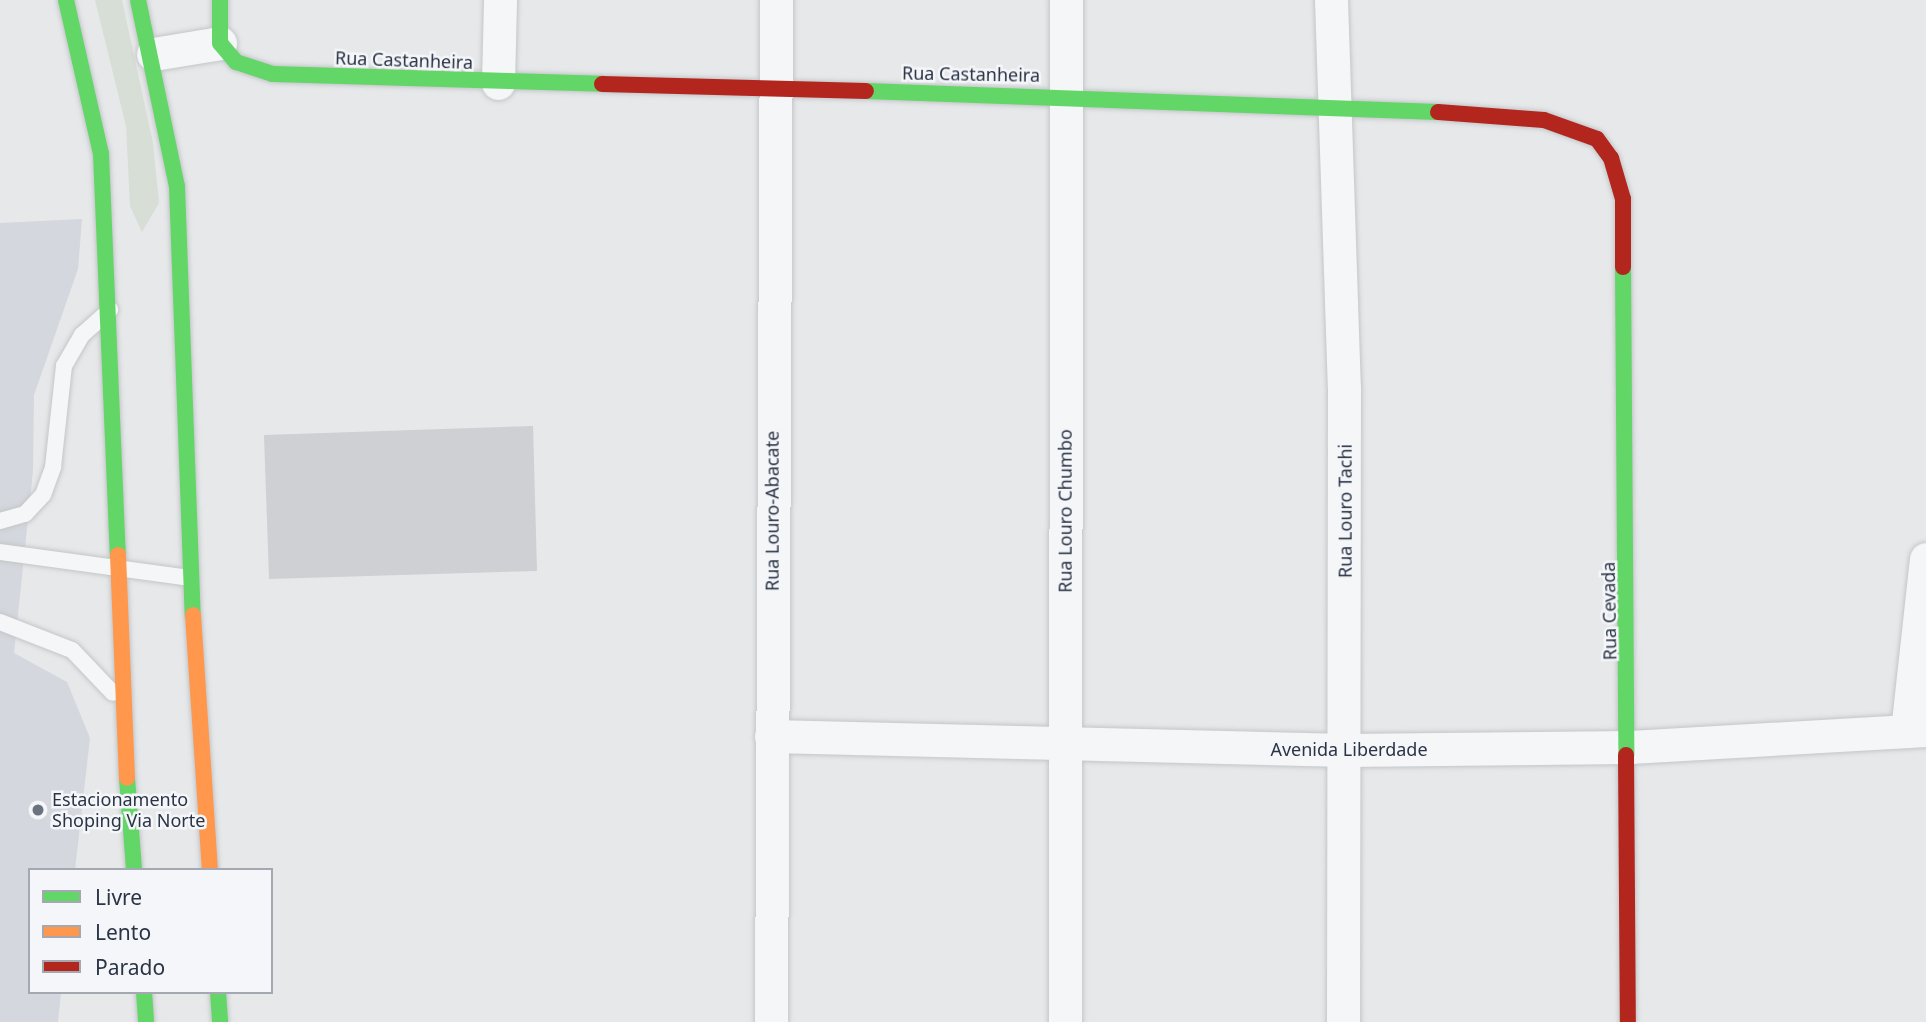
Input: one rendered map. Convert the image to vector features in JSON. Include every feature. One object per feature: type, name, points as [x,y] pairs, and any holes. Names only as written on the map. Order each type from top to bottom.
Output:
[{"type":"street","points":[[66,0],[101,154],[112,309],[122,711],[134,868]]},
{"type":"street","points":[[138,0],[153,54],[177,187],[190,578],[210,868]]},
{"type":"street","points":[[153,54],[220,43],[219,0]]},
{"type":"street","points":[[498,83],[500,0]]},
{"type":"street","name":"Rua Louro-Abacate","points":[[771,1022],[773,91],[776,0]]},
{"type":"street","name":"Rua Louro Chumbo","points":[[1065,1022],[1066,0]]},
{"type":"street","name":"Rua Louro Tachi","points":[[1331,0],[1345,387],[1346,750],[1343,1022]]},
{"type":"street","name":"Rua Castanheira","points":[[220,43],[236,62],[273,74],[773,91],[1065,95],[1334,104],[1544,120],[1597,139],[1611,158],[1623,199]]},
{"type":"street","name":"Rua Cevada","points":[[1623,199],[1630,747],[1628,1022]]},
{"type":"street","points":[[1917,731],[1926,559]]},
{"type":"street","name":"Avenida Liberdade","points":[[771,736],[1065,746],[1346,750],[1630,747],[1917,731]]},
{"type":"street","points":[[144,994],[146,1022]]},
{"type":"street","points":[[218,994],[220,1022]]},
{"type":"lane","points":[[0,521],[25,514],[43,495],[53,467],[64,366],[82,335],[112,309]]},
{"type":"lane","points":[[0,552],[190,578]]},
{"type":"lane","points":[[0,622],[72,650],[101,676],[122,711]]},
{"type":"shaded area","points":[[95,0],[122,0],[153,143],[159,203],[142,232],[130,206],[126,126]]},
{"type":"shaded area","points":[[82,219],[78,269],[34,395],[33,471],[14,653],[67,682],[90,738],[75,868],[28,868],[28,994],[61,994],[58,1022],[0,1022],[0,223]]},
{"type":"building","points":[[533,426],[537,571],[269,579],[264,435]]},
{"type":"traffic: fast","points":[[66,0],[101,154],[118,555]]},
{"type":"traffic: fast","points":[[138,0],[177,187],[193,615]]},
{"type":"traffic: fast","points":[[220,0],[220,43],[236,62],[273,74],[602,84]]},
{"type":"traffic: fast","points":[[866,91],[1438,112]]},
{"type":"traffic: fast","points":[[1623,267],[1626,755]]},
{"type":"traffic: fast","points":[[127,778],[134,868]]},
{"type":"traffic: fast","points":[[144,994],[146,1022]]},
{"type":"traffic: fast","points":[[218,994],[220,1022]]},
{"type":"traffic: slow","points":[[118,555],[127,778]]},
{"type":"traffic: slow","points":[[193,615],[210,868]]},
{"type":"traffic: jam","points":[[602,84],[866,91]]},
{"type":"traffic: jam","points":[[1438,112],[1544,120],[1597,139],[1611,158],[1623,199],[1623,267]]},
{"type":"traffic: jam","points":[[1626,755],[1628,1022]]},
{"type":"place","name":"Estacionamento Shoping Via Norte","points":[[38,810]]}]
